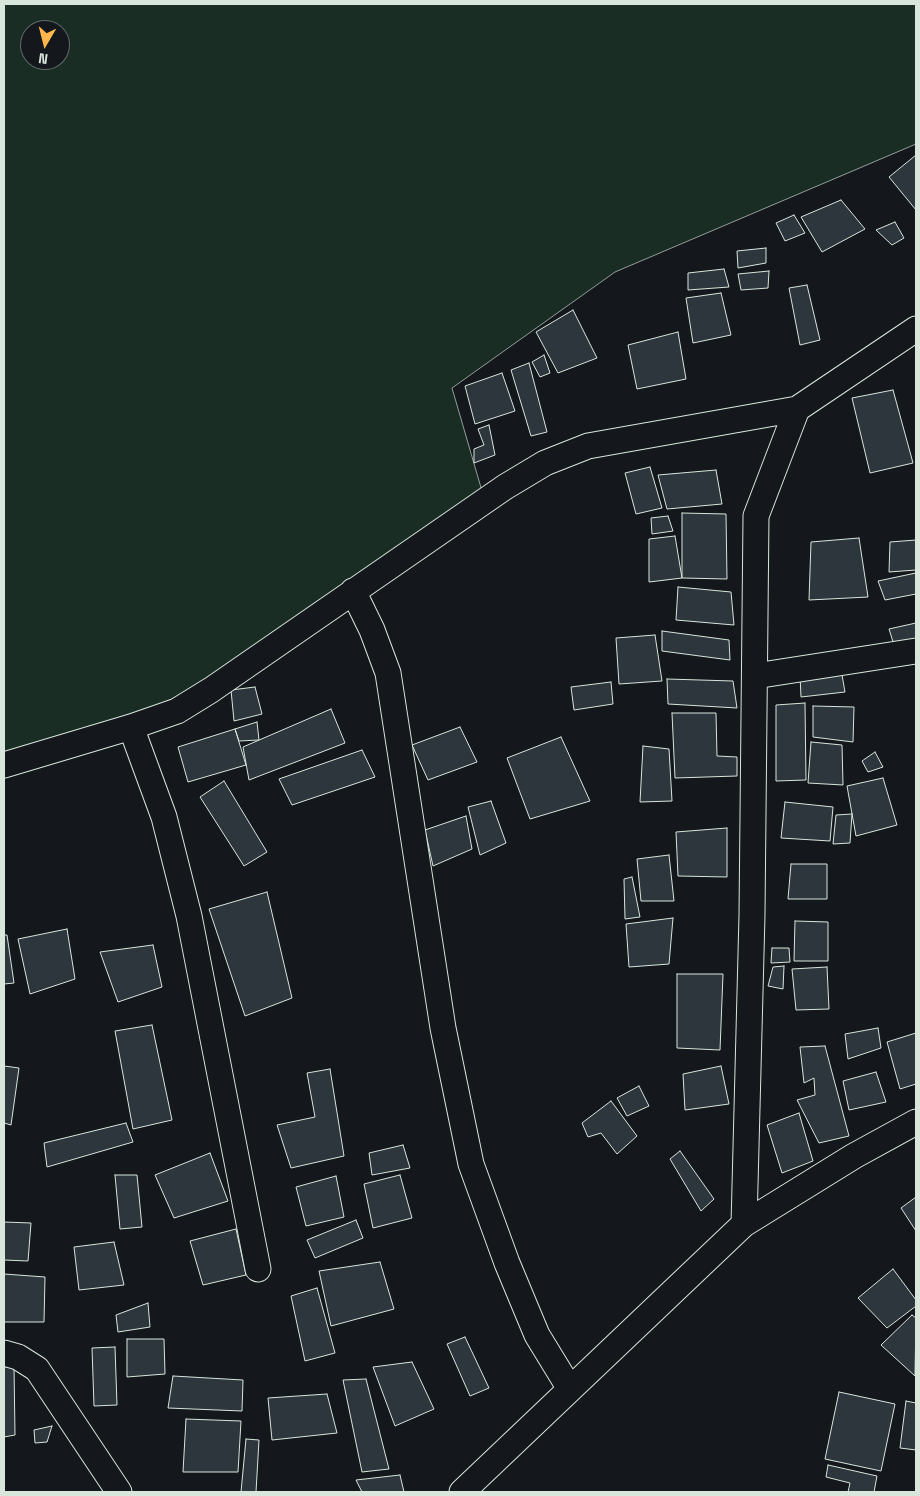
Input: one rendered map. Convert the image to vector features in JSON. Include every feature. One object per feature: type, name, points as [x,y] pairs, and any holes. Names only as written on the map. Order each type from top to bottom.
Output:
[{"type":"street","points":[[4,765],[131,727],[177,711],[505,487],[545,463],[588,446],[797,409],[916,329]]},
{"type":"street","points":[[744,1224],[752,915],[756,516],[797,409]]},
{"type":"street","points":[[353,591],[372,630],[388,673],[443,1028],[470,1164],[507,1263],[537,1334],[570,1389]]},
{"type":"street","points":[[755,676],[916,651]]},
{"type":"street","points":[[131,727],[164,817],[189,916],[258,1269]]},
{"type":"street","points":[[462,1492],[744,1224],[854,1156],[916,1122]]},
{"type":"street","points":[[4,1353],[18,1357],[37,1369],[119,1492]]},
{"type":"green space","points":[[4,4],[916,4],[916,144],[615,272],[452,388],[484,498],[179,701],[4,754]]},
{"type":"building","points":[[916,155],[916,210],[889,177]]},
{"type":"building","points":[[841,200],[865,229],[822,252],[801,217]]},
{"type":"building","points":[[794,215],[805,233],[785,241],[776,223]]},
{"type":"building","points":[[895,222],[904,238],[892,245],[876,230]]},
{"type":"building","points":[[766,248],[766,263],[738,268],[737,251]]},
{"type":"building","points":[[724,269],[729,287],[688,290],[688,273]]},
{"type":"building","points":[[769,271],[768,288],[741,290],[738,274]]},
{"type":"building","points":[[807,285],[820,340],[800,345],[789,288]]},
{"type":"building","points":[[721,293],[731,335],[693,343],[686,298]]},
{"type":"building","points":[[573,310],[597,358],[558,373],[536,332]]},
{"type":"building","points":[[678,332],[686,379],[637,389],[628,345]]},
{"type":"building","points":[[544,355],[550,373],[540,377],[532,362]]},
{"type":"building","points":[[529,363],[547,432],[531,436],[511,370]]},
{"type":"building","points":[[502,373],[515,411],[475,424],[465,386]]},
{"type":"building","points":[[893,390],[913,463],[870,473],[852,398]]},
{"type":"building","points":[[489,425],[495,455],[474,463],[474,449],[484,445],[478,429]]},
{"type":"building","points":[[650,467],[662,508],[636,514],[625,473]]},
{"type":"building","points":[[716,470],[722,504],[667,509],[658,475]]},
{"type":"building","points":[[682,513],[726,514],[727,579],[682,578]]},
{"type":"building","points":[[668,516],[673,531],[652,534],[651,518]]},
{"type":"building","points":[[675,536],[682,578],[649,582],[649,539]]},
{"type":"building","points":[[859,538],[868,597],[809,600],[811,542]]},
{"type":"building","points":[[916,540],[916,570],[889,572],[890,542]]},
{"type":"building","points":[[916,573],[916,594],[885,600],[878,581]]},
{"type":"building","points":[[678,587],[731,592],[734,625],[676,620]]},
{"type":"building","points":[[916,623],[916,641],[894,645],[889,629]]},
{"type":"building","points":[[662,631],[729,640],[730,660],[662,651]]},
{"type":"building","points":[[655,635],[662,681],[619,684],[616,638]]},
{"type":"building","points":[[841,669],[845,692],[801,697],[800,675]]},
{"type":"building","points":[[667,679],[733,681],[737,708],[668,704]]},
{"type":"building","points":[[611,682],[613,704],[574,710],[571,687]]},
{"type":"building","points":[[255,687],[262,714],[234,721],[231,690]]},
{"type":"building","points":[[805,703],[806,780],[776,781],[776,705]]},
{"type":"building","points":[[813,706],[854,707],[853,742],[813,737]]},
{"type":"building","points":[[331,709],[345,743],[249,780],[243,747]]},
{"type":"building","points":[[672,713],[716,713],[717,756],[737,757],[737,776],[675,778]]},
{"type":"building","points":[[257,722],[259,740],[239,741],[235,729]]},
{"type":"building","points":[[460,727],[477,762],[428,780],[412,745]]},
{"type":"building","points":[[235,729],[246,765],[188,782],[178,747]]},
{"type":"building","points":[[561,737],[590,801],[530,819],[507,758]]},
{"type":"building","points":[[811,742],[842,745],[843,785],[808,783]]},
{"type":"building","points":[[643,746],[669,749],[672,801],[640,802]]},
{"type":"building","points":[[362,750],[375,777],[292,805],[279,779]]},
{"type":"building","points":[[875,752],[883,767],[868,772],[862,761]]},
{"type":"building","points":[[883,778],[897,825],[856,836],[847,786]]},
{"type":"building","points":[[224,781],[267,852],[244,866],[200,797]]},
{"type":"building","points":[[491,801],[506,843],[480,855],[468,807]]},
{"type":"building","points":[[785,802],[833,807],[830,841],[781,838]]},
{"type":"building","points":[[852,814],[850,843],[833,844],[836,815]]},
{"type":"building","points":[[466,816],[472,849],[433,866],[425,830]]},
{"type":"building","points":[[727,828],[727,877],[678,876],[676,832]]},
{"type":"building","points":[[669,855],[674,901],[641,901],[637,859]]},
{"type":"building","points":[[791,864],[827,864],[827,899],[788,899]]},
{"type":"building","points":[[632,877],[640,917],[625,919],[624,879]]},
{"type":"building","points":[[267,892],[292,998],[245,1016],[209,909]]},
{"type":"building","points":[[673,918],[669,964],[629,967],[626,924]]},
{"type":"building","points":[[795,921],[828,922],[828,961],[794,961]]},
{"type":"building","points":[[67,929],[75,979],[30,994],[18,939]]},
{"type":"building","points":[[4,935],[7,935],[14,983],[4,984]]},
{"type":"building","points":[[153,945],[162,987],[118,1002],[100,952]]},
{"type":"building","points":[[772,948],[789,948],[790,962],[771,963]]},
{"type":"building","points":[[784,966],[783,989],[768,986],[773,967]]},
{"type":"building","points":[[827,967],[829,1009],[796,1010],[792,969]]},
{"type":"building","points":[[677,974],[723,974],[720,1050],[677,1048]]},
{"type":"building","points":[[152,1025],[172,1120],[133,1129],[115,1031]]},
{"type":"building","points":[[878,1028],[881,1048],[848,1059],[845,1034]]},
{"type":"building","points":[[916,1033],[916,1084],[900,1089],[887,1042]]},
{"type":"building","points":[[825,1046],[849,1136],[819,1143],[797,1100],[815,1095],[814,1078],[804,1083],[800,1047]]},
{"type":"building","points":[[4,1066],[19,1068],[11,1125],[4,1123]]},
{"type":"building","points":[[721,1066],[729,1104],[685,1110],[683,1074]]},
{"type":"building","points":[[330,1069],[344,1156],[291,1168],[277,1125],[315,1117],[307,1073]]},
{"type":"building","points":[[876,1072],[886,1102],[849,1110],[843,1081]]},
{"type":"building","points":[[639,1086],[649,1106],[627,1116],[617,1098]]},
{"type":"building","points":[[611,1101],[637,1136],[617,1154],[601,1133],[588,1137],[582,1123]]},
{"type":"building","points":[[799,1113],[813,1161],[782,1173],[767,1125]]},
{"type":"building","points":[[126,1123],[133,1142],[47,1167],[44,1143]]},
{"type":"building","points":[[403,1145],[410,1168],[372,1175],[369,1153]]},
{"type":"building","points":[[680,1151],[714,1199],[701,1211],[670,1159]]},
{"type":"building","points":[[210,1153],[228,1201],[174,1218],[155,1175]]},
{"type":"building","points":[[115,1175],[137,1175],[142,1227],[120,1229]]},
{"type":"building","points":[[400,1175],[412,1218],[373,1228],[364,1184]]},
{"type":"building","points":[[336,1176],[344,1217],[306,1226],[296,1187]]},
{"type":"building","points":[[916,1197],[916,1231],[901,1208]]},
{"type":"building","points":[[356,1220],[363,1238],[315,1258],[307,1240]]},
{"type":"building","points":[[4,1222],[31,1223],[28,1261],[4,1260]]},
{"type":"building","points":[[236,1229],[246,1275],[203,1285],[190,1241]]},
{"type":"building","points":[[114,1242],[124,1285],[79,1290],[74,1247]]},
{"type":"building","points":[[380,1262],[394,1309],[331,1326],[319,1271]]},
{"type":"building","points":[[893,1269],[916,1300],[916,1306],[887,1328],[858,1298]]},
{"type":"building","points":[[4,1274],[45,1277],[44,1322],[4,1322]]},
{"type":"building","points":[[317,1288],[335,1353],[305,1361],[291,1296]]},
{"type":"building","points":[[148,1303],[150,1327],[118,1332],[116,1315]]},
{"type":"building","points":[[912,1315],[916,1318],[915,1376],[881,1345]]},
{"type":"building","points":[[465,1337],[489,1388],[470,1396],[447,1344]]},
{"type":"building","points":[[127,1339],[164,1339],[165,1374],[127,1377]]},
{"type":"building","points":[[115,1347],[117,1405],[94,1406],[92,1348]]},
{"type":"building","points":[[412,1362],[434,1409],[395,1426],[373,1367]]},
{"type":"building","points":[[14,1366],[15,1435],[4,1437],[4,1367]]},
{"type":"building","points":[[173,1376],[243,1380],[242,1411],[168,1408]]},
{"type":"building","points":[[366,1379],[389,1469],[362,1472],[343,1380]]},
{"type":"building","points":[[839,1392],[895,1404],[881,1471],[825,1459]]},
{"type":"building","points":[[327,1394],[337,1433],[272,1440],[268,1398]]},
{"type":"building","points":[[906,1401],[916,1403],[916,1450],[900,1448]]},
{"type":"building","points":[[186,1419],[241,1421],[238,1472],[183,1472]]},
{"type":"building","points":[[52,1426],[47,1442],[35,1443],[34,1430]]},
{"type":"building","points":[[246,1439],[259,1440],[256,1492],[241,1492]]},
{"type":"building","points":[[828,1465],[877,1476],[874,1492],[848,1492],[850,1483],[826,1477]]},
{"type":"building","points":[[400,1475],[404,1492],[362,1492],[356,1480]]}]
